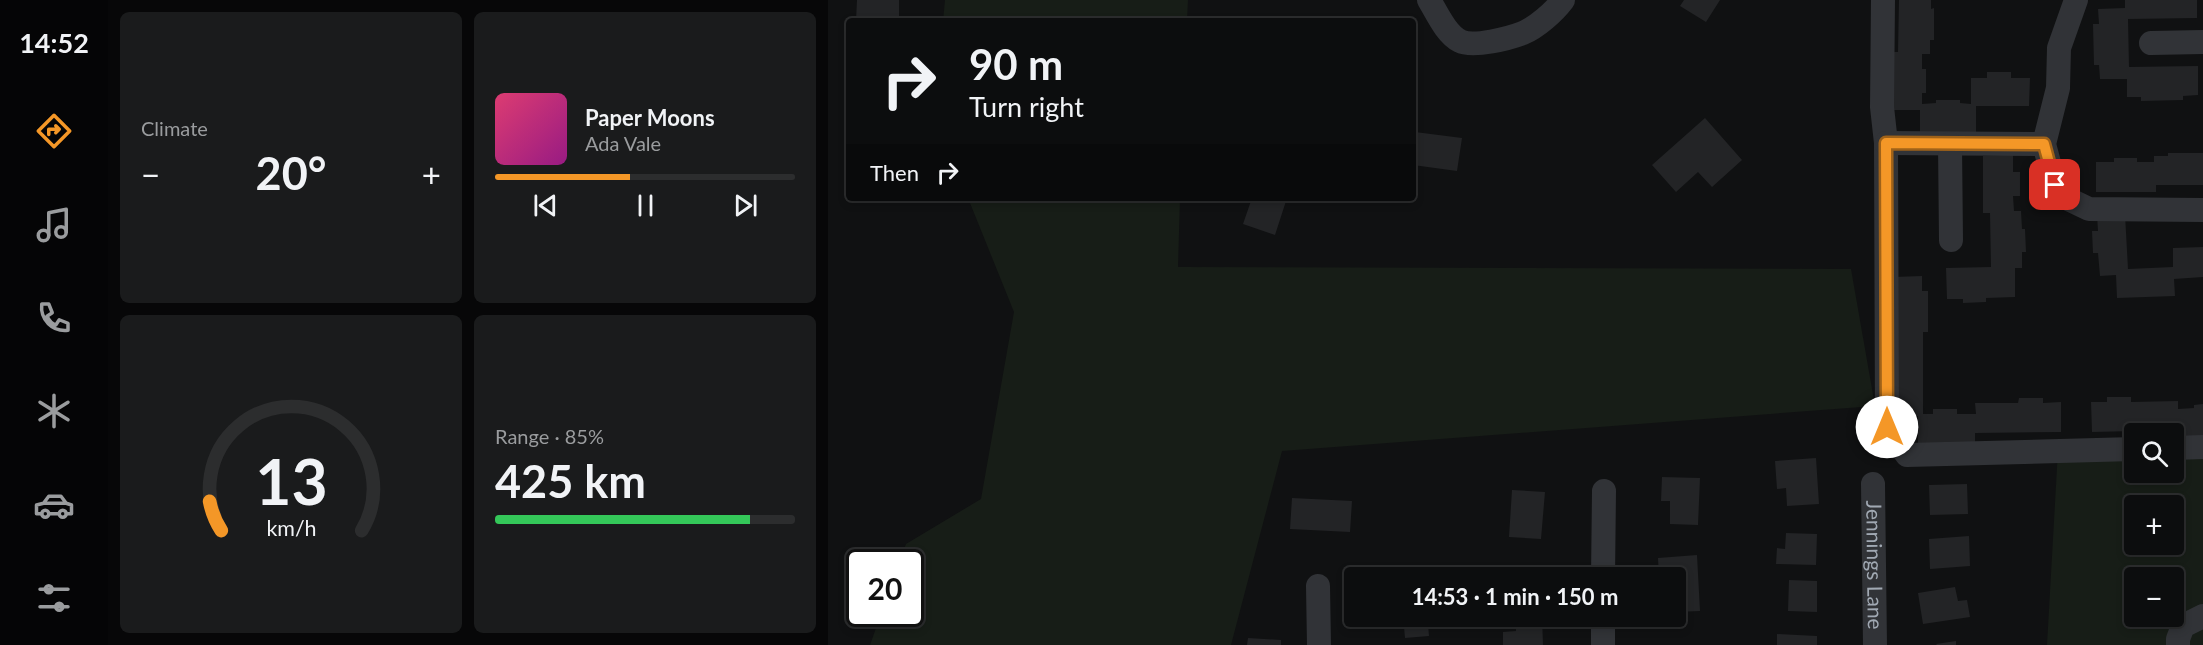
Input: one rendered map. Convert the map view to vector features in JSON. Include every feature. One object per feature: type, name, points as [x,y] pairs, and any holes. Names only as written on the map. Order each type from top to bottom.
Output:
[{"type":"street","points":[[1429,0],[1451,33],[1460,42],[1474,45],[1525,32],[1555,10],[1563,0]]},
{"type":"street","points":[[1883,0],[1882,107],[1886,143],[1887,427],[1907,455],[2124,449]]},
{"type":"street","points":[[2076,0],[2059,48],[2058,88],[2044,144],[2055,185],[2066,198],[2090,208],[2203,210]]},
{"type":"street","points":[[2151,43],[2203,42]]},
{"type":"street","points":[[1886,143],[2044,144]]},
{"type":"street","points":[[1950,144],[1951,240]]},
{"type":"street","points":[[2184,448],[2203,447]]},
{"type":"street","name":"Jennings Lane","points":[[1873,484],[1875,645]]},
{"type":"street","points":[[1603,567],[1604,491]]},
{"type":"street","points":[[1317,586],[1319,645]]},
{"type":"street","points":[[2178,645],[2183,626],[2203,616]]},
{"type":"street","points":[[1603,627],[1603,645]]},
{"type":"shaded area","points":[[945,0],[1188,0],[1187,18],[943,18]]},
{"type":"shaded area","points":[[969,201],[1180,201],[1178,267],[1851,269],[1875,406],[1282,451],[1231,645],[870,645],[876,627],[924,627],[924,549],[904,549],[906,544],[981,499],[1014,312]]},
{"type":"shaded area","points":[[2058,450],[2124,453],[2124,483],[2184,483],[2184,457],[2203,458],[2203,645],[2047,645]]},
{"type":"building","points":[[857,0],[899,0],[899,18],[856,18]]},
{"type":"building","points":[[1684,0],[1720,0],[1706,22],[1680,6]]},
{"type":"building","points":[[1899,0],[1931,0],[1931,9],[1934,8],[1934,40],[1930,40],[1930,54],[1922,54],[1922,69],[1926,69],[1926,93],[1922,93],[1922,104],[1936,103],[1936,100],[1960,100],[1960,103],[1971,104],[1971,78],[1987,78],[1987,72],[2011,72],[2011,78],[2030,78],[2029,106],[1976,106],[1976,134],[1920,134],[1920,110],[1892,110],[1892,52],[1898,52]]},
{"type":"building","points":[[2125,0],[2197,0],[2197,18],[2128,19],[2129,67],[2198,66],[2198,95],[2183,96],[2183,100],[2141,101],[2141,97],[2127,97],[2127,79],[2100,79],[2099,65],[2094,65],[2093,24],[2099,24],[2098,9],[2125,8]]},
{"type":"building","points":[[1705,118],[1742,160],[1712,187],[1698,172],[1676,192],[1652,165]]},
{"type":"building","points":[[1416,132],[1462,138],[1457,171],[1416,165]]},
{"type":"building","points":[[2168,153],[2203,153],[2203,185],[2156,185],[2156,192],[2096,192],[2096,162],[2114,162],[2114,158],[2137,158],[2137,162],[2154,162],[2154,156],[2168,156]]},
{"type":"building","points":[[2013,155],[2013,172],[2020,172],[2020,196],[2013,196],[2014,211],[2021,211],[2026,252],[2022,252],[2022,268],[2015,268],[2015,297],[1986,298],[1986,302],[1963,303],[1963,299],[1947,299],[1946,268],[1991,267],[1990,213],[1983,213],[1983,156]]},
{"type":"building","points":[[1251,201],[1286,201],[1275,235],[1243,224]]},
{"type":"building","points":[[2125,214],[2128,269],[2173,267],[2173,248],[2203,247],[2203,277],[2174,279],[2175,296],[2117,298],[2116,275],[2100,276],[2098,253],[2093,253],[2092,231],[2098,231],[2097,215]]},
{"type":"building","points":[[1922,276],[1922,291],[1928,291],[1928,332],[1923,332],[1923,414],[1933,414],[1933,409],[1957,409],[1957,414],[1976,414],[1975,403],[2018,403],[2019,398],[2043,398],[2043,403],[2061,402],[2061,432],[1975,433],[1975,444],[1918,445],[1918,416],[1894,417],[1893,277]]},
{"type":"building","points":[[2107,397],[2131,397],[2131,402],[2178,401],[2178,409],[2194,408],[2194,405],[2203,404],[2203,440],[2184,440],[2184,423],[2124,423],[2124,431],[2092,432],[2091,402],[2107,402]]},
{"type":"building","points":[[1816,458],[1819,504],[1787,506],[1786,488],[1777,489],[1775,461]]},
{"type":"building","points":[[1662,477],[1700,478],[1698,525],[1670,524],[1670,501],[1661,501]]},
{"type":"building","points":[[1967,484],[1968,514],[1930,515],[1929,485]]},
{"type":"building","points":[[1512,490],[1545,492],[1541,539],[1509,537]]},
{"type":"building","points":[[1292,498],[1352,501],[1350,532],[1290,529]]},
{"type":"building","points":[[1786,533],[1817,534],[1816,565],[1776,564],[1777,548],[1785,549]]},
{"type":"building","points":[[1969,536],[1970,566],[1930,569],[1929,539]]},
{"type":"building","points":[[1697,555],[1700,611],[1686,612],[1686,567],[1658,567],[1658,558]]},
{"type":"building","points":[[1789,580],[1817,581],[1817,612],[1788,611]]},
{"type":"building","points":[[1955,587],[1958,601],[1967,600],[1970,617],[1923,624],[1918,593]]},
{"type":"building","points":[[1404,627],[1428,627],[1429,636],[1405,638]]},
{"type":"building","points":[[1516,627],[1542,627],[1543,645],[1503,645],[1503,632],[1516,631]]},
{"type":"building","points":[[1777,634],[1817,636],[1817,645],[1777,645]]},
{"type":"building","points":[[1248,638],[1281,640],[1281,645],[1247,645]]},
{"type":"building","points":[[1956,641],[1956,645],[1936,644]]},
{"type":"route","points":[[1887,427],[1886,143],[2044,144],[2055,185]]}]
